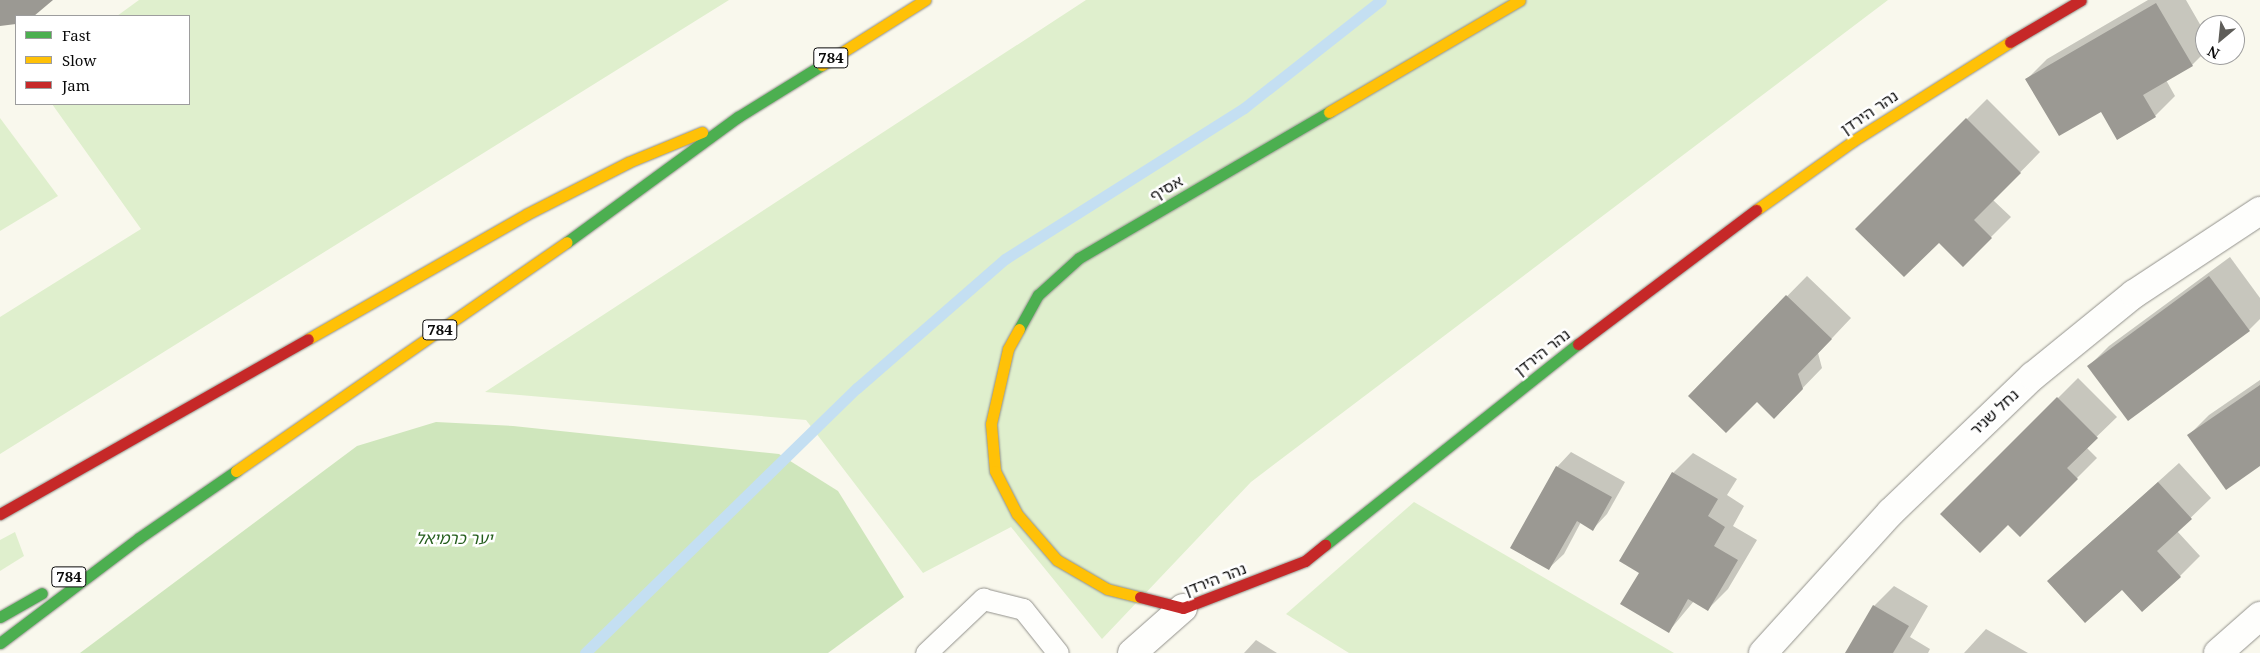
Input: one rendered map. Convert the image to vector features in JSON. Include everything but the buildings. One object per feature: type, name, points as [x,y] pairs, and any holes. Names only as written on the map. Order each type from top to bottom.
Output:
[{"type":"main road","name":"784","points":[[0,617],[139,538],[629,200],[738,118],[925,0]]},
{"type":"main road","name":"אסיף","points":[[1017,514],[995,471],[990,424],[1008,349],[1038,295],[1079,258],[1520,0]]},
{"type":"main road","name":"נהר הירדן","points":[[1017,514],[1057,560],[1107,589],[1183,608],[1305,561],[1595,331],[1744,219],[1853,141],[1962,70],[2081,0]]},
{"type":"main road","points":[[0,514],[527,214],[629,162],[738,118]]},
{"type":"main road","points":[[0,643],[139,538]]},
{"type":"street","name":"נחל שניר","points":[[1763,653],[1891,512],[2033,376],[2134,294],[2186,257],[2260,211]]},
{"type":"street","points":[[1132,653],[1183,608]]},
{"type":"street","points":[[2218,653],[2260,616]]},
{"type":"lane","points":[[926,653],[983,599],[1023,609],[1058,653]]},
{"type":"green space","points":[[139,0],[729,0],[0,454],[0,317],[141,229],[53,105],[190,105],[190,15],[118,15]]},
{"type":"green space","points":[[1086,0],[1888,0],[1251,482],[1102,639],[1011,527],[923,573],[806,420],[485,392]]},
{"type":"green space","points":[[0,118],[58,196],[0,231]]},
{"type":"green space","name":"יער כרמיאל","points":[[436,422],[513,426],[779,454],[838,491],[904,597],[828,653],[80,653],[357,446]]},
{"type":"green space","points":[[1414,502],[1674,653],[1349,653],[1286,614]]},
{"type":"green space","points":[[15,532],[24,556],[0,571],[0,540]]},
{"type":"waterway","points":[[585,653],[857,388],[1005,259],[1244,108],[1381,0]]},
{"type":"traffic: fast","points":[[567,242],[738,117],[822,65]]},
{"type":"traffic: fast","points":[[1019,329],[1038,295],[1079,258],[1329,112]]},
{"type":"traffic: fast","points":[[1325,545],[1578,344]]},
{"type":"traffic: fast","points":[[0,643],[139,538],[236,471]]},
{"type":"traffic: fast","points":[[0,617],[42,593]]},
{"type":"traffic: slow","points":[[822,65],[925,0]]},
{"type":"traffic: slow","points":[[1329,112],[1520,0]]},
{"type":"traffic: slow","points":[[1756,210],[1853,141],[2010,42]]},
{"type":"traffic: slow","points":[[308,339],[527,214],[629,162],[702,132]]},
{"type":"traffic: slow","points":[[236,471],[567,242]]},
{"type":"traffic: slow","points":[[1019,329],[1008,349],[991,424],[995,471],[1017,514],[1057,560],[1107,589],[1140,597]]},
{"type":"traffic: jam","points":[[2010,42],[2081,0]]},
{"type":"traffic: jam","points":[[1578,344],[1756,210]]},
{"type":"traffic: jam","points":[[0,514],[308,339]]},
{"type":"traffic: jam","points":[[1140,597],[1183,608],[1305,561],[1325,545]]}]
